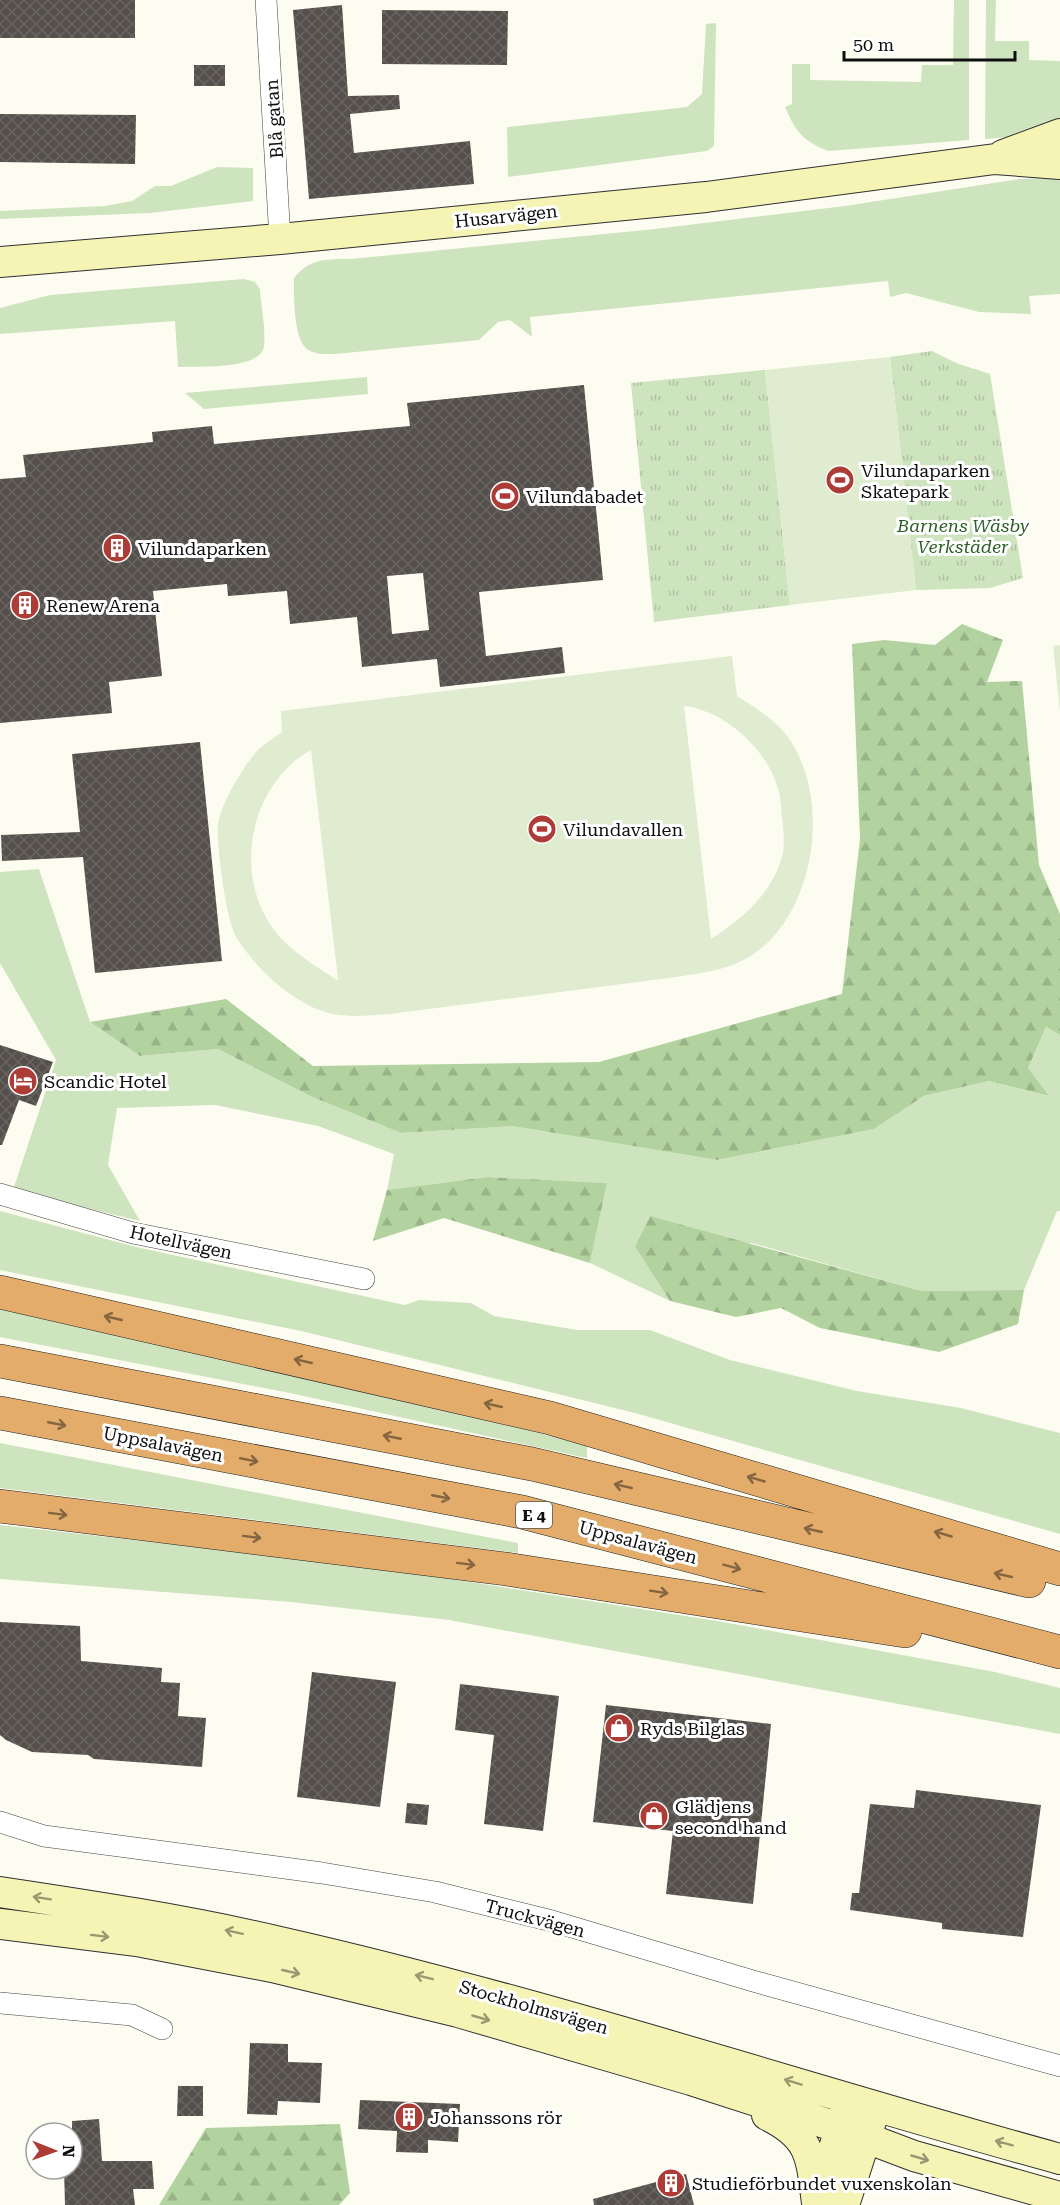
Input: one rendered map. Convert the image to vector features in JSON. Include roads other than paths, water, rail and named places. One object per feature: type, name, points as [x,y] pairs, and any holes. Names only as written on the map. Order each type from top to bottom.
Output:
[{"type":"highway","points":[[0,1292],[550,1418],[1060,1569]]},
{"type":"highway","points":[[0,1360],[532,1464],[1060,1588]]},
{"type":"highway","name":"Uppsalavägen","points":[[0,1413],[522,1512],[1060,1652]]},
{"type":"highway","points":[[0,1506],[506,1569],[913,1632],[1060,1664]]},
{"type":"main road","name":"Husarvägen","points":[[994,159],[1060,134]]},
{"type":"main road","name":"Husarvägen","points":[[5,259],[280,239],[763,190],[994,159],[1060,164]]},
{"type":"main road","name":"Stockholmsvägen","points":[[0,1892],[142,1913],[297,1946],[486,1994],[1060,2158]]},
{"type":"main road","name":"Stockholmsvägen","points":[[0,1924],[137,1941],[272,1967],[458,2012],[691,2080],[853,2133],[914,2156],[1060,2197]]},
{"type":"main road","name":"Stockholmsvägen","points":[[691,2080],[789,2126],[800,2135],[826,2204]]},
{"type":"main road","points":[[826,2204],[862,2103]]},
{"type":"street","name":"Blå gatan","points":[[266,0],[280,239]]},
{"type":"street","name":"Hotellvägen","points":[[0,1194],[134,1233],[364,1279]]},
{"type":"street","name":"Truckvägen","points":[[0,1822],[55,1838],[322,1873],[435,1892],[552,1921],[753,1981],[1060,2066]]},
{"type":"street","points":[[0,2002],[132,2015],[162,2028]]},
{"type":"place","name":"Vilundaparken Skatepark","points":[[840,480]]},
{"type":"place","name":"Vilundabadet","points":[[505,496]]},
{"type":"place","name":"Vilundaparken","points":[[117,548]]},
{"type":"place","name":"Renew Arena","points":[[25,605]]},
{"type":"place","name":"Vilundavallen","points":[[542,829]]},
{"type":"place","name":"Scandic Hotel","points":[[23,1081]]},
{"type":"place","name":"Ryds Bilglas","points":[[619,1728]]},
{"type":"place","name":"Glädjens second hand","points":[[654,1816]]},
{"type":"place","name":"Johanssons rör","points":[[409,2117]]},
{"type":"place","name":"Studieförbundet vuxenskolan","points":[[671,2183]]},
{"type":"park label","name":"Barnens Wäsby Verkstäder","points":[[963,535]]}]
